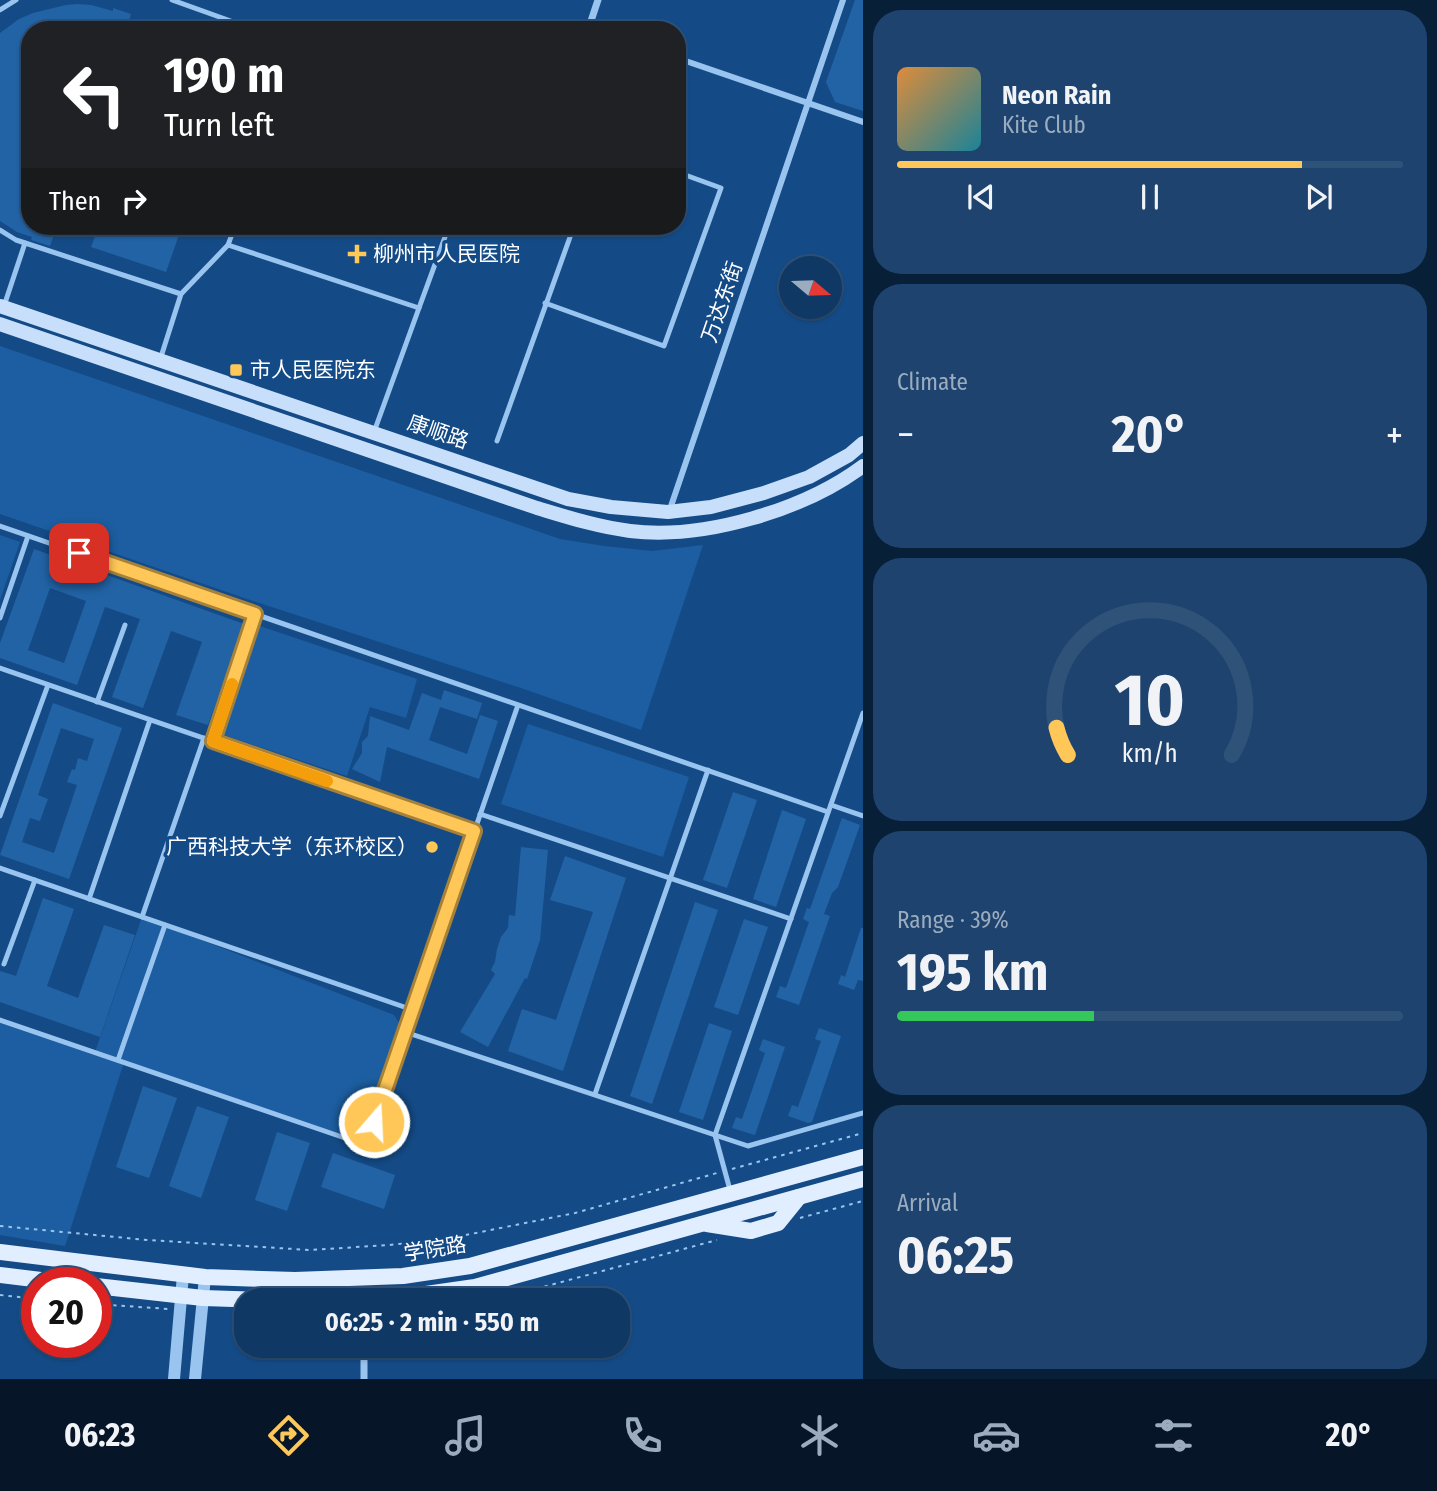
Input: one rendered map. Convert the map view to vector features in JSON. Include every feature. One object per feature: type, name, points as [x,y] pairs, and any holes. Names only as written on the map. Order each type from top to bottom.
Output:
[{"type":"main road","name":"康顺路","points":[[2,306],[568,499],[611,507],[668,512],[711,508],[809,477],[863,443]]},
{"type":"main road","name":"康顺路","points":[[0,324],[537,508],[632,531],[667,532],[711,528],[751,518],[810,498],[843,481],[863,466]]},
{"type":"main road","name":"学院路","points":[[0,1252],[205,1277],[295,1280],[403,1276],[470,1266],[863,1157]]},
{"type":"main road","name":"学院路","points":[[469,1288],[863,1179]]},
{"type":"main road","points":[[701,1223],[751,1231],[779,1223],[799,1197]]},
{"type":"main road","points":[[0,1275],[21,1278]]},
{"type":"main road","points":[[112,1288],[234,1299]]},
{"type":"street","points":[[593,21],[598,0]]},
{"type":"street","name":"万达东街","points":[[668,512],[843,0]]},
{"type":"street","points":[[686,61],[863,122]]},
{"type":"street","points":[[174,1379],[183,1275]]},
{"type":"street","points":[[195,1379],[205,1277]]},
{"type":"street","points":[[364,1379],[365,1358]]},
{"type":"lane","points":[[0,10],[16,0]]},
{"type":"lane","points":[[172,0],[231,21]]},
{"type":"lane","points":[[545,303],[664,346],[721,188],[686,175]]},
{"type":"lane","points":[[0,230],[16,240]]},
{"type":"lane","points":[[160,360],[181,294],[228,245],[232,235]]},
{"type":"lane","points":[[373,433],[446,235]]},
{"type":"lane","points":[[497,441],[570,235]]},
{"type":"lane","points":[[0,236],[181,294]]},
{"type":"lane","points":[[2,306],[25,243]]},
{"type":"lane","points":[[228,245],[419,308]]},
{"type":"lane","points":[[0,526],[708,770],[863,816]]},
{"type":"lane","points":[[0,618],[29,536]]},
{"type":"lane","points":[[213,741],[255,614]]},
{"type":"lane","points":[[97,702],[125,625]]},
{"type":"lane","points":[[0,668],[474,831]]},
{"type":"lane","points":[[0,816],[48,685]]},
{"type":"lane","points":[[0,1020],[345,1138],[362,1135],[374,1122],[518,705]]},
{"type":"lane","points":[[731,1193],[715,1135],[863,713]]},
{"type":"lane","points":[[89,899],[150,720]]},
{"type":"lane","points":[[142,917],[204,738]]},
{"type":"lane","points":[[595,1094],[708,770]]},
{"type":"lane","points":[[480,814],[791,919]]},
{"type":"lane","points":[[0,868],[413,1010]]},
{"type":"lane","points":[[5,964],[35,880]]},
{"type":"lane","points":[[118,1060],[164,925]]},
{"type":"lane","points":[[405,1032],[748,1146],[863,1113]]},
{"type":"path","points":[[0,1226],[147,1240],[310,1250],[441,1240],[575,1213],[863,1133]]},
{"type":"path","points":[[779,1223],[863,1202]]},
{"type":"path","points":[[539,1288],[724,1238]]},
{"type":"path","points":[[0,1295],[21,1297]]},
{"type":"shaded area","points":[[0,346],[560,539],[652,551],[703,545],[641,730],[0,514]]},
{"type":"shaded area","points":[[0,535],[20,542],[0,600]]},
{"type":"shaded area","points":[[254,624],[417,679],[406,718],[370,707],[347,776],[218,733]]},
{"type":"shaded area","points":[[528,724],[689,777],[663,857],[501,804]]},
{"type":"shaded area","points":[[142,917],[394,1015],[405,1032],[374,1122],[362,1135],[345,1138],[124,1062],[65,1246],[0,1235],[0,1020],[95,1052]]},
{"type":"building","points":[[855,0],[863,0],[863,111],[835,102],[826,82]]},
{"type":"building","points":[[66,5],[91,5],[113,11],[113,8],[131,14],[129,21],[21,21],[21,233],[0,221],[0,33],[19,19],[33,13]]},
{"type":"building","points":[[26,235],[54,235],[50,246],[31,240],[32,237]]},
{"type":"building","points":[[96,235],[179,235],[166,272],[91,247]]},
{"type":"building","points":[[34,549],[244,624],[208,725],[176,715],[202,642],[171,631],[143,708],[112,697],[140,619],[105,607],[77,685],[0,658],[0,643]],"holes":[[[50,588],[86,601],[64,663],[28,650]]]},
{"type":"building","points":[[444,690],[482,703],[477,719],[440,707],[429,740],[467,754],[480,715],[498,721],[479,779],[387,747],[380,782],[352,769],[362,753],[362,742],[368,736],[370,716],[409,730],[422,693],[441,700]]},
{"type":"building","points":[[53,703],[122,728],[69,879],[0,855]],"holes":[[[61,728],[94,739],[87,761],[78,758],[75,770],[72,769],[67,782],[77,785],[54,853],[22,842],[30,818],[40,821],[48,799],[38,795]]]},
{"type":"building","points":[[733,792],[757,800],[727,888],[703,880]]},
{"type":"building","points":[[782,810],[806,819],[776,907],[753,899]]},
{"type":"building","points":[[842,818],[860,825],[838,887],[832,893],[824,914],[830,916],[799,1005],[776,997],[780,986],[786,988],[809,922],[803,919],[807,908],[810,909]]},
{"type":"building","points":[[521,847],[548,850],[540,940],[527,979],[525,978],[488,1047],[460,1032],[495,974],[491,970],[501,937],[508,928],[509,915],[515,916]]},
{"type":"building","points":[[565,856],[626,878],[563,1071],[508,1051],[522,1009],[556,1020],[593,912],[550,900]]},
{"type":"building","points":[[43,898],[74,909],[47,986],[78,998],[104,925],[135,935],[100,1037],[0,1002],[0,971],[16,976]]},
{"type":"building","points":[[695,902],[718,910],[652,1104],[630,1096]]},
{"type":"building","points":[[744,919],[768,927],[738,1015],[714,1007]]},
{"type":"building","points":[[861,928],[863,981],[858,980],[854,990],[838,984],[841,975],[845,977]]},
{"type":"building","points":[[709,1023],[732,1031],[703,1120],[679,1112]]},
{"type":"building","points":[[819,1028],[841,1036],[812,1122],[808,1123],[788,1116],[792,1105],[798,1107],[821,1041],[815,1039]]},
{"type":"building","points":[[763,1039],[785,1047],[755,1135],[732,1128],[736,1117],[742,1119],[765,1053],[759,1050]]},
{"type":"building","points":[[143,1086],[177,1098],[149,1178],[116,1167]]},
{"type":"building","points":[[197,1106],[229,1117],[201,1198],[169,1186]]},
{"type":"building","points":[[277,1132],[310,1143],[287,1211],[255,1200]]},
{"type":"building","points":[[333,1153],[395,1175],[384,1209],[321,1187]]},
{"type":"slow traffic","points":[[232,684],[213,741],[327,781]]},
{"type":"place","name":"柳州市人民医院","points":[[357,254]]},
{"type":"place","name":"市人民医院东","points":[[236,370]]},
{"type":"place","name":"广西科技大学（东环校区）","points":[[432,847]]},
{"type":"route","points":[[79,553],[255,614],[213,741],[474,831],[374,1122]]}]
